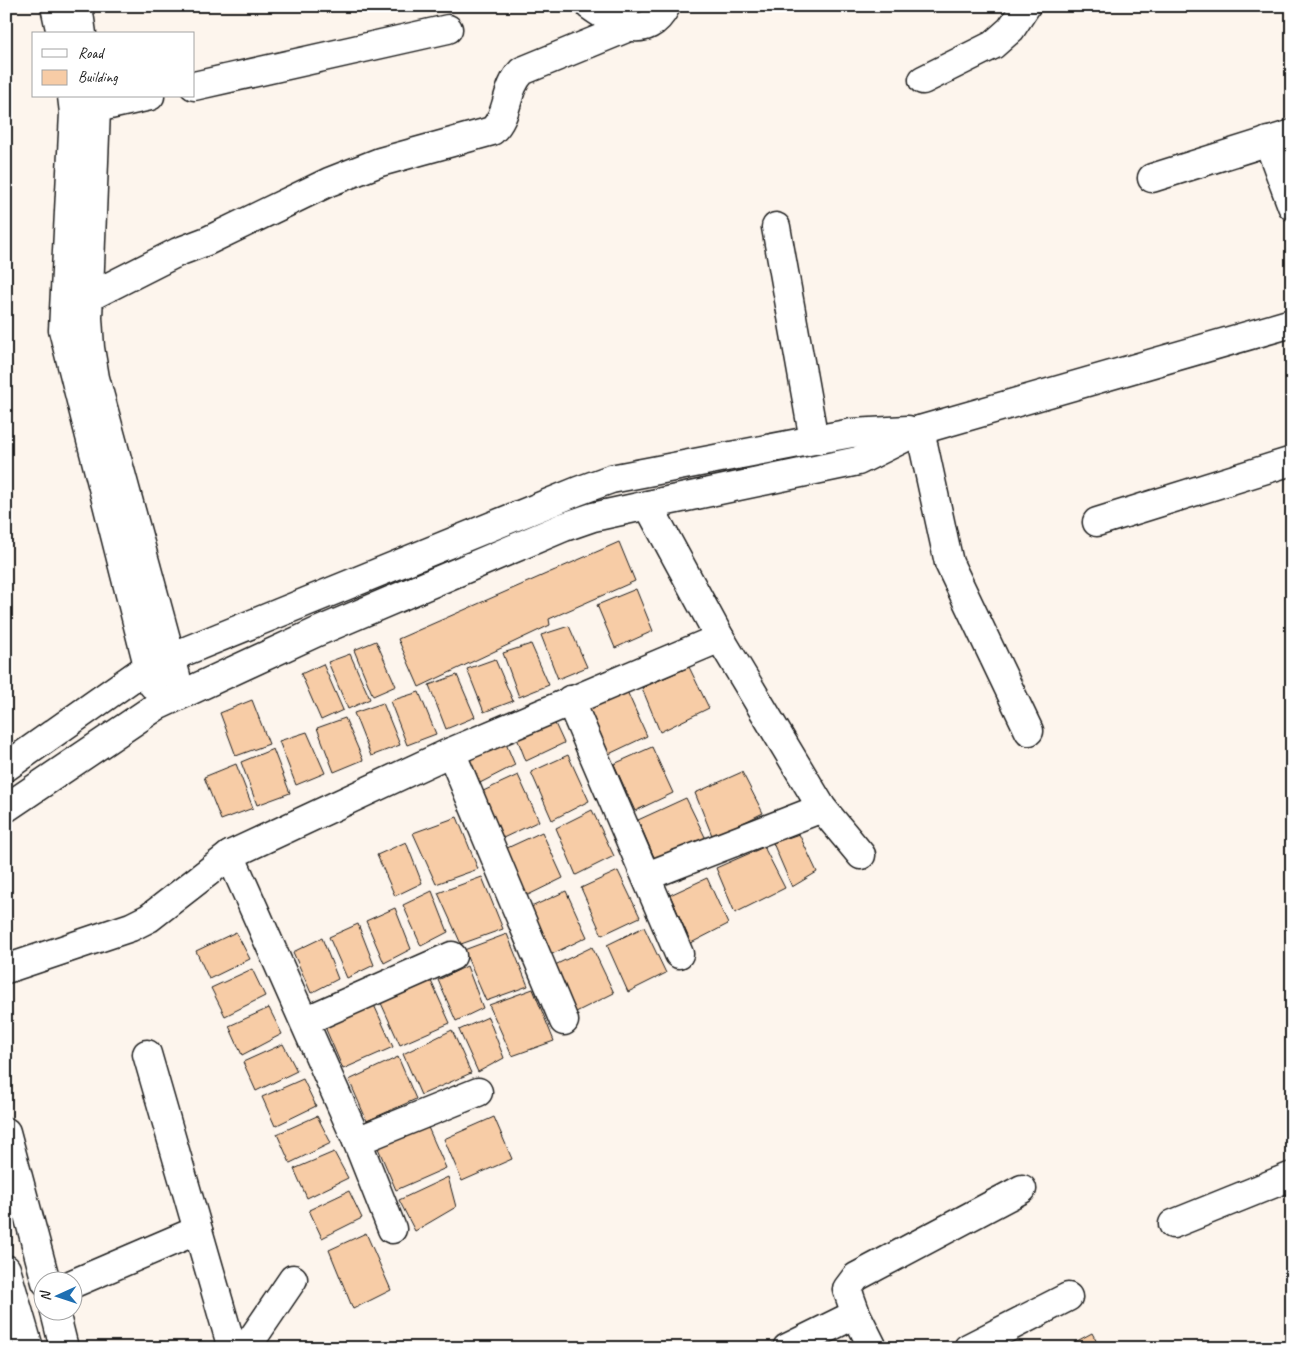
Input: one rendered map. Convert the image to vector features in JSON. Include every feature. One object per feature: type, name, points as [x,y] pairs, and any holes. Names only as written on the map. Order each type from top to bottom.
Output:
[{"type":"street","points":[[56,6],[61,32]]},
{"type":"street","points":[[78,6],[82,32]]},
{"type":"street","points":[[590,6],[614,23],[629,27],[646,26],[659,19],[666,6]]},
{"type":"street","points":[[923,80],[993,45],[1011,29],[1026,6]]},
{"type":"street","points":[[89,296],[178,252],[207,241],[351,173],[380,162],[492,130],[501,122],[514,80],[522,71],[629,27]]},
{"type":"street","points":[[195,86],[448,29]]},
{"type":"street","points":[[84,104],[134,98]]},
{"type":"street","points":[[84,104],[90,348],[95,378],[160,662],[157,706]]},
{"type":"street","points":[[84,104],[63,330],[160,662],[181,693]]},
{"type":"street","points":[[1152,178],[1280,137],[1292,206]]},
{"type":"street","points":[[776,227],[814,440]]},
{"type":"street","points":[[6,808],[157,706],[181,693],[317,632],[545,535],[593,517],[858,461],[920,430],[1292,323]]},
{"type":"street","points":[[6,767],[160,662],[611,479],[852,433],[920,430]]},
{"type":"street","points":[[920,430],[949,563],[1029,730]]},
{"type":"street","points":[[1097,522],[1292,460]]},
{"type":"street","points":[[648,504],[720,638],[822,808],[861,855]]},
{"type":"street","points":[[6,969],[131,927],[149,918],[230,855],[451,752],[720,638]]},
{"type":"street","points":[[570,700],[679,954]]},
{"type":"street","points":[[451,752],[564,1021]]},
{"type":"street","points":[[647,876],[822,808]]},
{"type":"street","points":[[230,855],[357,1141],[392,1229]]},
{"type":"street","points":[[305,1021],[452,956]]},
{"type":"street","points":[[147,1054],[232,1348]]},
{"type":"street","points":[[357,1141],[478,1092]]},
{"type":"street","points":[[6,1132],[43,1272]]},
{"type":"street","points":[[1173,1224],[1292,1176]]},
{"type":"street","points":[[873,1348],[856,1314],[847,1289],[856,1277],[1022,1189]]},
{"type":"street","points":[[82,1280],[198,1230]]},
{"type":"street","points":[[6,1269],[29,1348]]},
{"type":"street","points":[[246,1348],[293,1279]]},
{"type":"street","points":[[968,1348],[1068,1297]]},
{"type":"street","points":[[788,1348],[856,1314]]},
{"type":"street","points":[[58,1322],[64,1348]]},
{"type":"building","points":[[619,542],[635,581],[549,619],[550,625],[419,687],[398,639]]},
{"type":"building","points":[[636,589],[653,631],[615,648],[597,605]]},
{"type":"building","points":[[569,626],[587,667],[558,679],[541,635]]},
{"type":"building","points":[[376,641],[396,686],[373,696],[354,650]]},
{"type":"building","points":[[531,644],[549,685],[519,697],[503,653]]},
{"type":"building","points":[[350,654],[370,699],[348,709],[328,662]]},
{"type":"building","points":[[495,659],[513,701],[484,712],[467,669]]},
{"type":"building","points":[[323,664],[343,710],[321,720],[301,674]]},
{"type":"building","points":[[689,667],[709,708],[660,732],[642,688]]},
{"type":"building","points":[[457,675],[475,717],[446,729],[429,685]]},
{"type":"building","points":[[626,689],[647,736],[609,754],[589,707]]},
{"type":"building","points":[[419,692],[436,734],[407,745],[390,701]]},
{"type":"building","points":[[252,700],[269,744],[236,756],[220,713]]},
{"type":"building","points":[[383,703],[400,745],[371,756],[354,713]]},
{"type":"building","points":[[552,717],[564,743],[526,761],[515,733]]},
{"type":"building","points":[[345,718],[363,760],[334,772],[317,728]]},
{"type":"building","points":[[307,732],[325,773],[296,785],[279,741]]},
{"type":"building","points":[[504,739],[515,765],[478,784],[466,756]]},
{"type":"building","points":[[652,747],[673,793],[635,811],[614,764]]},
{"type":"building","points":[[273,749],[290,793],[257,805],[241,762]]},
{"type":"building","points":[[568,755],[589,801],[552,820],[531,772]]},
{"type":"building","points":[[236,764],[253,808],[221,820],[204,777]]},
{"type":"building","points":[[742,772],[763,813],[713,838],[695,793]]},
{"type":"building","points":[[518,775],[539,821],[501,839],[481,792]]},
{"type":"building","points":[[686,798],[706,839],[657,864],[638,820]]},
{"type":"building","points":[[592,810],[614,856],[576,875],[556,828]]},
{"type":"building","points":[[457,817],[478,869],[436,884],[413,833]]},
{"type":"building","points":[[542,832],[563,878],[526,896],[505,849]]},
{"type":"building","points":[[799,834],[817,872],[792,887],[773,843]]},
{"type":"building","points":[[406,842],[422,883],[395,896],[377,855]]},
{"type":"building","points":[[764,847],[785,888],[735,913],[716,868]]},
{"type":"building","points":[[618,871],[640,917],[602,935],[581,888]]},
{"type":"building","points":[[482,877],[503,929],[461,944],[438,893]]},
{"type":"building","points":[[707,878],[728,924],[691,943],[670,895]]},
{"type":"building","points":[[432,891],[448,932],[421,946],[403,905]]},
{"type":"building","points":[[566,891],[587,937],[550,955],[529,908]]},
{"type":"building","points":[[395,908],[411,949],[384,963],[366,921]]},
{"type":"building","points":[[358,924],[374,965],[347,978],[329,937]]},
{"type":"building","points":[[644,927],[666,973],[628,992],[607,945]]},
{"type":"building","points":[[236,932],[250,959],[209,979],[196,951]]},
{"type":"building","points":[[507,934],[528,986],[486,1001],[464,950]]},
{"type":"building","points":[[322,938],[338,979],[311,993],[293,952]]},
{"type":"building","points":[[592,947],[614,993],[576,1012],[555,965]]},
{"type":"building","points":[[467,966],[483,1008],[456,1021],[438,980]]},
{"type":"building","points":[[252,969],[265,996],[225,1016],[211,988]]},
{"type":"building","points":[[431,981],[450,1023],[400,1045],[381,1003]]},
{"type":"building","points":[[533,989],[554,1041],[512,1056],[489,1005]]},
{"type":"building","points":[[374,1005],[393,1047],[343,1069],[325,1027]]},
{"type":"building","points":[[269,1008],[282,1034],[242,1055],[229,1026]]},
{"type":"building","points":[[488,1017],[504,1058],[478,1072],[459,1030]]},
{"type":"building","points":[[452,1030],[471,1073],[421,1095],[403,1054]]},
{"type":"building","points":[[283,1044],[297,1071],[256,1091],[243,1062]]},
{"type":"building","points":[[398,1057],[416,1099],[367,1121],[349,1080]]},
{"type":"building","points":[[303,1079],[316,1106],[275,1126],[262,1097]]},
{"type":"building","points":[[317,1116],[331,1143],[290,1163],[277,1134]]},
{"type":"building","points":[[494,1117],[512,1159],[462,1181],[444,1139]]},
{"type":"building","points":[[427,1125],[446,1168],[396,1190],[378,1148]]},
{"type":"building","points":[[334,1152],[348,1178],[307,1198],[294,1169]]},
{"type":"building","points":[[448,1177],[456,1207],[415,1231],[399,1200]]},
{"type":"building","points":[[349,1191],[362,1218],[322,1238],[309,1210]]},
{"type":"building","points":[[366,1233],[391,1290],[353,1309],[329,1250]]},
{"type":"building","points":[[1092,1333],[1100,1348],[1064,1348]]}]
